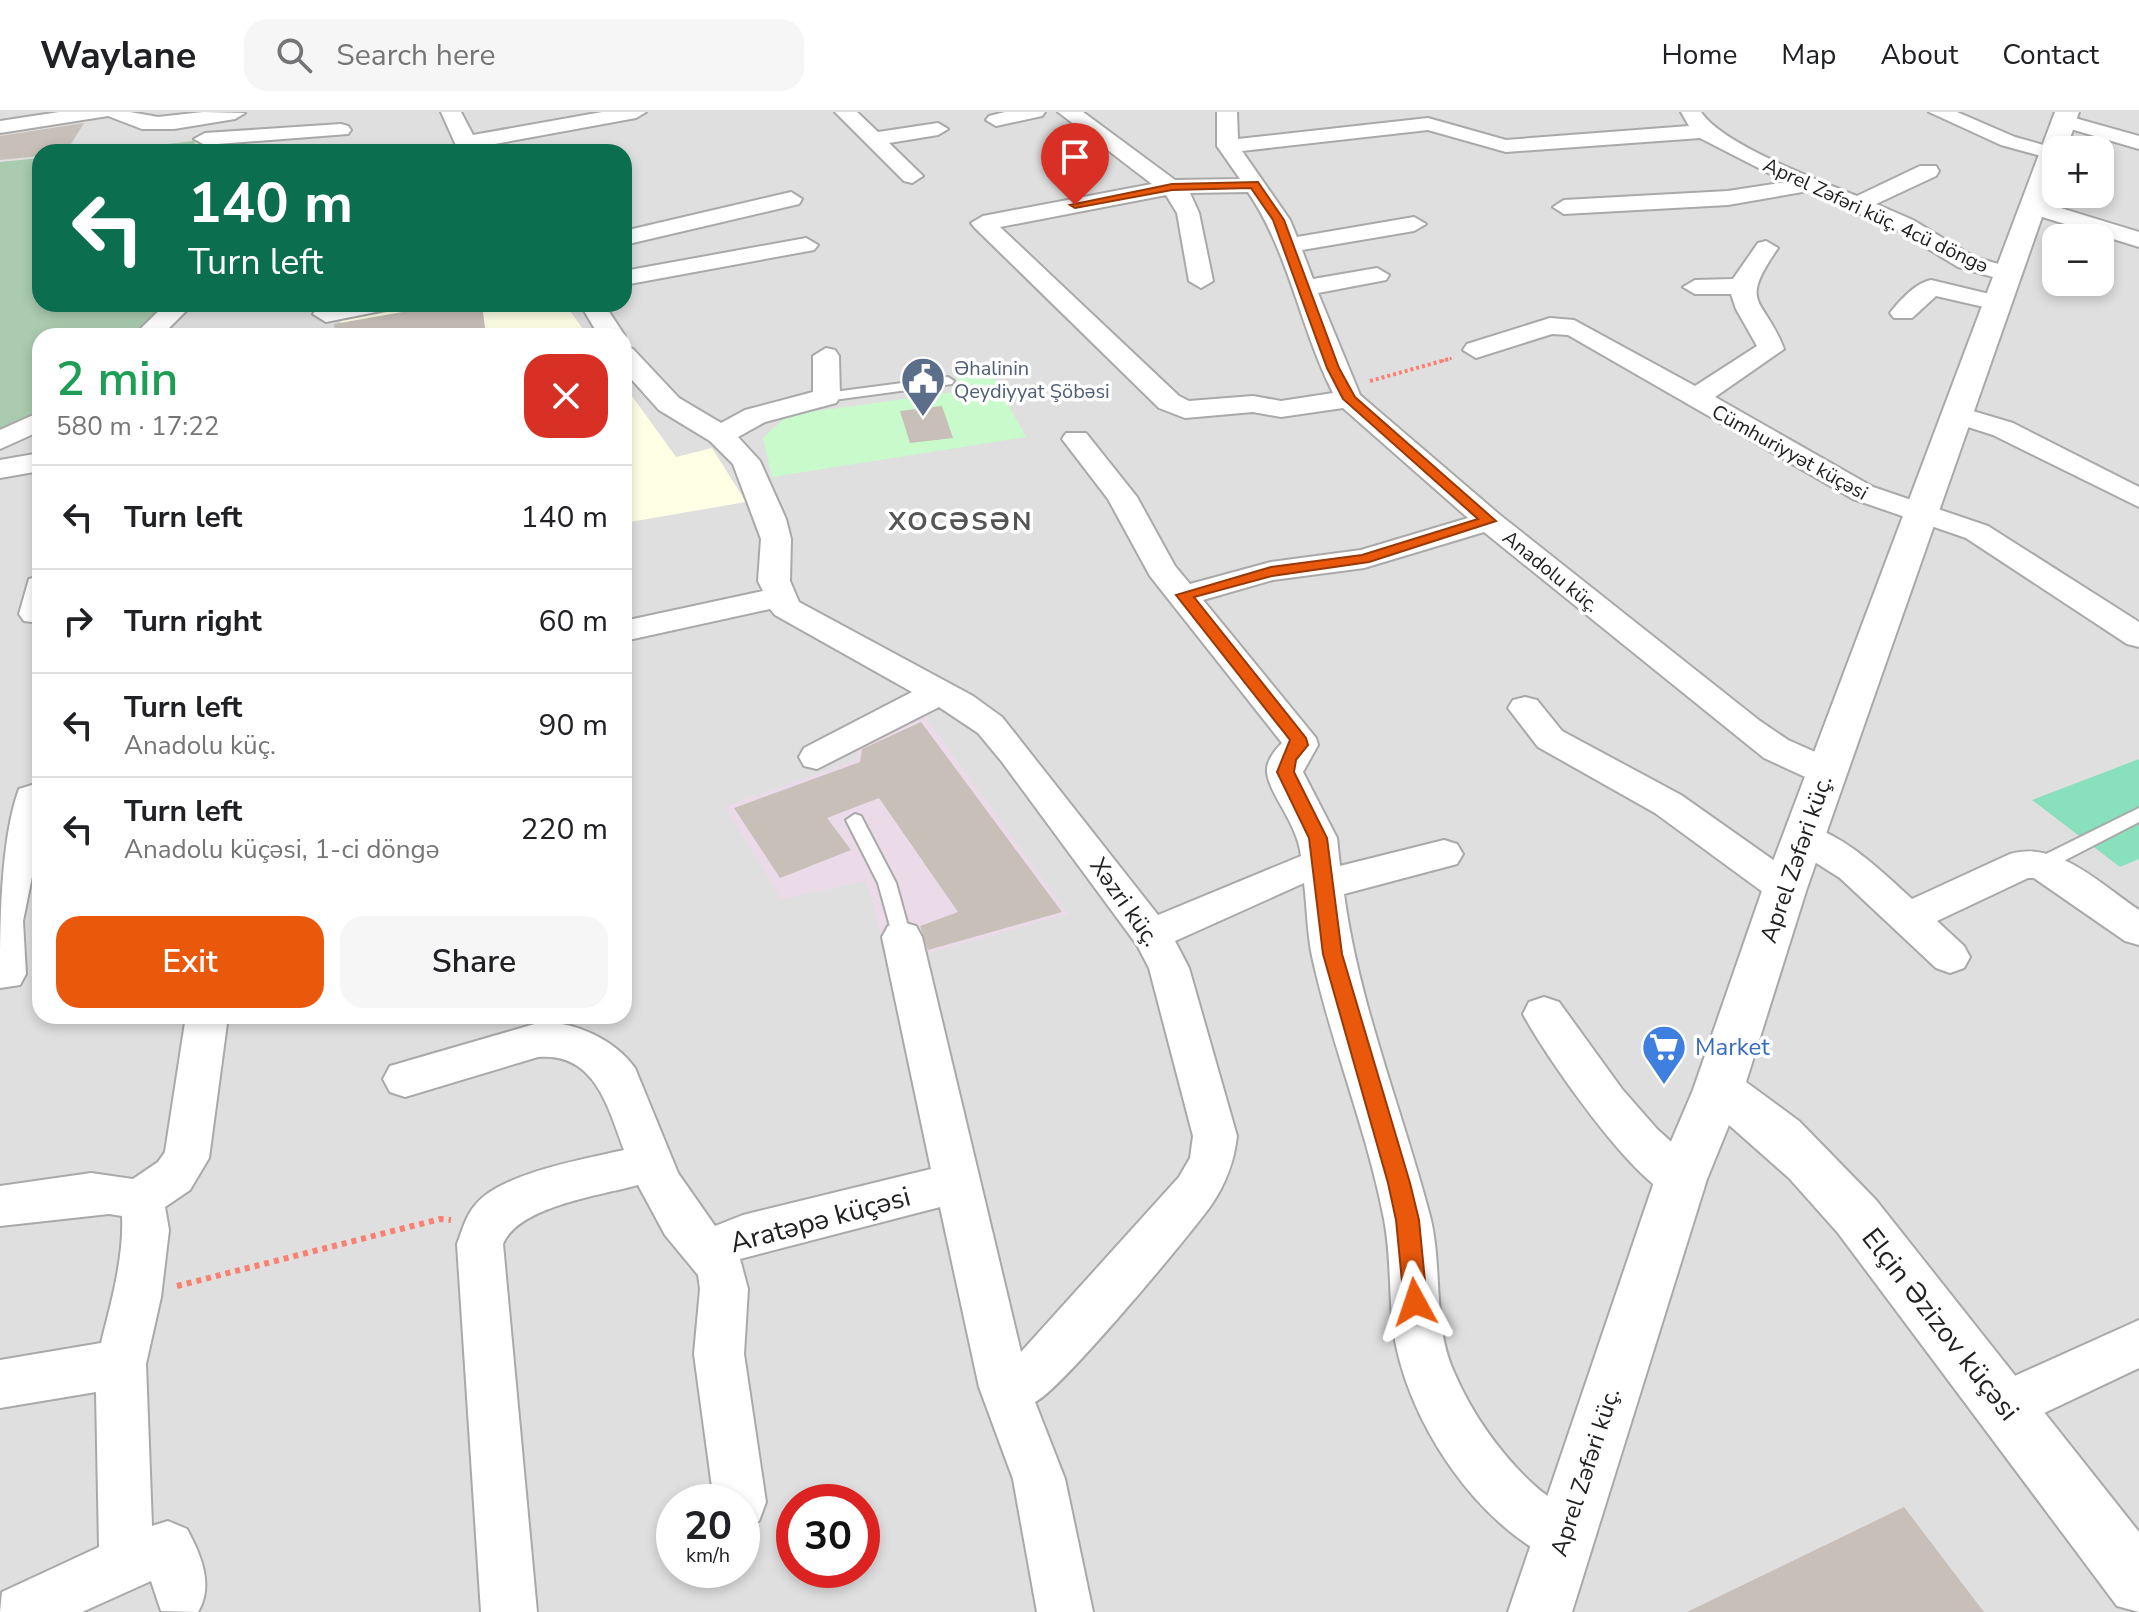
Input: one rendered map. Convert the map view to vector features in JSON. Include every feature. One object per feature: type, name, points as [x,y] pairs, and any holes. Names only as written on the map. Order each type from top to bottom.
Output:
[{"type":"street","points":[[0,127],[101,112]]},
{"type":"street","points":[[115,112],[144,121],[197,125],[206,144]]},
{"type":"street","points":[[188,123],[246,112]]},
{"type":"street","points":[[451,112],[466,144]]},
{"type":"street","points":[[487,144],[636,112]]},
{"type":"street","points":[[845,112],[912,176]]},
{"type":"street","points":[[996,120],[1035,112]]},
{"type":"street","points":[[1068,112],[1172,187],[1185,203],[1201,281]]},
{"type":"street","points":[[1227,112],[1228,146]]},
{"type":"street","points":[[1939,112],[2008,141],[2061,129],[2139,143]]},
{"type":"street","name":"Aprel Zəfəri küç. 4cü döngə","points":[[1228,146],[1434,118],[1480,142],[1506,146],[1697,121],[1807,185],[1905,225],[1966,262],[2002,289]]},
{"type":"street","points":[[873,139],[938,129]]},
{"type":"street","name":"Aprel Zəfəri küç.","points":[[1540,1612],[1681,1179],[1718,1090],[1785,888],[2061,129]]},
{"type":"street","points":[[224,144],[341,130]]},
{"type":"street","name":"Anadolu küç.","points":[[1228,146],[1271,207],[1289,245],[1345,392],[1489,521],[1748,729],[1776,749],[1827,772]]},
{"type":"street","points":[[1857,205],[1928,171]]},
{"type":"street","points":[[983,223],[1172,187],[1254,185]]},
{"type":"street","points":[[1564,207],[1737,197],[1807,185]]},
{"type":"street","points":[[632,236],[791,199]]},
{"type":"street","points":[[964,205],[1169,402],[1185,410],[1253,404],[1290,409],[1345,392]]},
{"type":"street","points":[[2031,206],[2139,240]]},
{"type":"street","points":[[1289,245],[1414,224]]},
{"type":"street","points":[[632,277],[806,245]]},
{"type":"street","points":[[1694,399],[1771,349],[1752,316],[1741,286],[1744,277],[1766,248]]},
{"type":"street","points":[[1305,288],[1377,275]]},
{"type":"street","points":[[1695,287],[1741,286]]},
{"type":"street","points":[[1903,313],[1931,287],[2002,289]]},
{"type":"street","points":[[155,328],[172,312]]},
{"type":"street","points":[[326,318],[350,312]]},
{"type":"street","name":"Cümhuriyyət küçəsi","points":[[1476,350],[1550,326],[1574,328],[1863,493],[1977,532],[2139,637]]},
{"type":"street","points":[[720,435],[755,416],[826,397],[826,356]]},
{"type":"street","points":[[632,364],[669,404],[720,435],[746,461],[771,519],[776,539],[774,581],[783,596],[632,629]]},
{"type":"street","points":[[1956,414],[2003,429],[2139,498]]},
{"type":"street","points":[[0,441],[32,424]]},
{"type":"street","points":[[1076,439],[1122,497],[1151,552],[1298,738],[1300,745],[1288,759],[1285,772],[1318,838],[1332,954],[1408,1220],[1418,1330],[1430,1379],[1474,1458],[1496,1485],[1518,1507],[1563,1537]]},
{"type":"street","points":[[0,469],[32,463]]},
{"type":"street","points":[[2110,481],[2139,465]]},
{"type":"street","points":[[1184,595],[1271,571],[1364,559],[1489,521]]},
{"type":"street","name":"Xəzri küç.","points":[[783,596],[786,608],[804,620],[990,725],[1015,753],[1151,935],[1169,968],[1215,1136],[1212,1161],[1195,1191],[1048,1360],[1024,1382],[1004,1387]]},
{"type":"street","points":[[817,757],[938,693]]},
{"type":"street","points":[[1525,708],[1550,739],[1668,804],[1785,888]]},
{"type":"street","points":[[6,974],[3,921],[24,800]]},
{"type":"street","points":[[1804,837],[1853,868],[1950,957]]},
{"type":"street","points":[[1151,935],[1291,873],[1354,879],[1444,854]]},
{"type":"street","points":[[1908,918],[2023,864],[2042,864],[2139,930]]},
{"type":"street","points":[[902,937],[1004,1387],[1039,1479],[1065,1612]]},
{"type":"street","points":[[1544,1014],[1620,1122],[1649,1154],[1681,1179]]},
{"type":"street","points":[[138,1201],[174,1176],[187,1158],[206,1024]]},
{"type":"street","name":"Aratəpə küçəsi","points":[[405,1079],[538,1040],[562,1038],[611,1068],[620,1081],[669,1204],[683,1227],[708,1251],[743,1236],[957,1183]]},
{"type":"street","name":"Elçin Əzizov küçəsi","points":[[1718,1090],[1780,1133],[1806,1158],[2006,1406],[2139,1584]]},
{"type":"street","points":[[509,1612],[480,1244],[488,1223],[499,1211],[521,1200],[651,1162]]},
{"type":"street","points":[[0,1206],[104,1193],[127,1195],[138,1201],[145,1213],[146,1230],[137,1297],[121,1364],[126,1562]]},
{"type":"street","points":[[708,1251],[720,1267],[724,1289],[719,1354],[737,1484]]},
{"type":"street","points":[[2006,1406],[2139,1343]]},
{"type":"street","points":[[0,1384],[121,1364]]},
{"type":"street","points":[[22,1612],[126,1562],[168,1548],[180,1592]]},
{"type":"lane","points":[[826,397],[948,381]]},
{"type":"lane","points":[[2042,864],[2139,814]]},
{"type":"lane","points":[[855,820],[887,883],[902,937]]},
{"type":"path","points":[[1345,392],[1476,350]]},
{"type":"path","points":[[137,1297],[440,1219],[488,1223]]},
{"type":"shaded area","name":"XOCƏSƏN","points":[[0,112],[2139,112],[2139,1612],[0,1612]]},
{"type":"shaded area","points":[[194,141],[195,144],[166,144]]},
{"type":"shaded area","points":[[32,159],[32,312],[162,312],[142,328],[32,328],[32,414],[0,432],[0,162]]},
{"type":"shaded area","points":[[571,312],[582,328],[341,328],[340,314]]},
{"type":"shaded area","points":[[632,396],[676,457],[712,448],[746,502],[632,522]]},
{"type":"shaded area","points":[[925,717],[1068,914],[921,955],[916,933],[883,942],[866,881],[781,899],[725,807],[856,760],[859,741]]},
{"type":"green space","points":[[988,368],[1026,437],[772,477],[763,438],[788,415],[961,391],[954,372]]},
{"type":"green space","points":[[2139,759],[2139,859],[2120,867],[2032,800]]},
{"type":"building","points":[[84,123],[71,144],[32,144],[32,157],[0,160],[0,136]]},
{"type":"building","points":[[402,312],[483,312],[485,328],[334,328],[334,324]]},
{"type":"building","points":[[942,406],[953,438],[910,443],[900,411]]},
{"type":"building","points":[[921,722],[1062,912],[928,950],[920,926],[958,912],[879,798],[827,818],[851,850],[780,878],[734,808],[860,762],[862,749]]},
{"type":"building","points":[[1904,1507],[1984,1612],[1687,1612]]},
{"type":"place","name":"Əhalinin Qeydiyyat Şöbəsi","points":[[923,418]]},
{"type":"place","name":"Market","points":[[1664,1086]]},
{"type":"district","name":"XOCƏSƏN","points":[[961,521]]},
{"type":"route","points":[[1075,205],[1172,187],[1254,185],[1279,220],[1333,368],[1349,399],[1489,521],[1364,559],[1271,571],[1184,595],[1298,738],[1300,745],[1288,759],[1285,772],[1318,838],[1332,954],[1408,1220],[1415,1302]]}]
